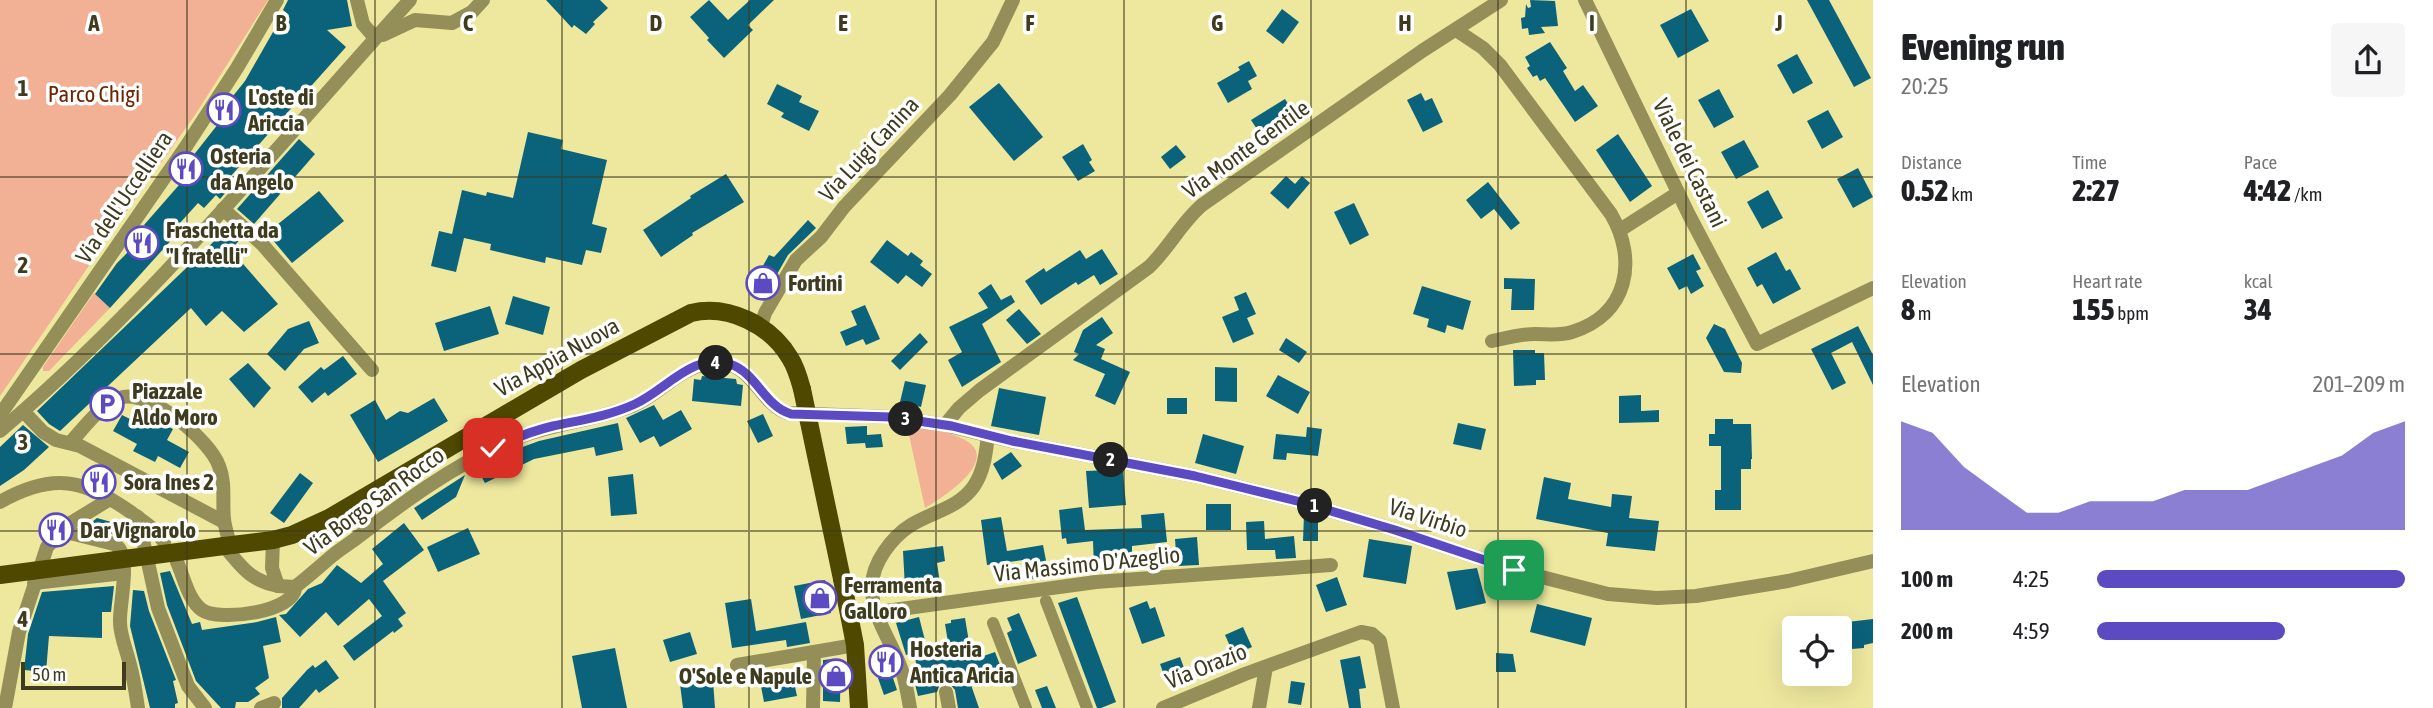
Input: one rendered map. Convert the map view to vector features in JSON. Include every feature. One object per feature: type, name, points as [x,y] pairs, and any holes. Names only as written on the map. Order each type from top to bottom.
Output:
[{"type":"main road","name":"Via Appia Nuova","points":[[0,575],[273,540],[292,535],[328,518],[570,376],[682,317],[699,311],[723,311],[739,316],[760,329],[786,351],[797,371],[850,616],[855,645],[859,708]]},
{"type":"street","name":"Via dell'Uccelliera","points":[[0,415],[185,148],[277,0]]},
{"type":"street","points":[[357,0],[363,24],[375,38]]},
{"type":"street","points":[[0,430],[78,363],[223,209],[410,0]]},
{"type":"street","points":[[375,38],[415,20],[452,23],[472,12],[484,0]]},
{"type":"street","name":"Via Luigi Canina","points":[[760,329],[765,313],[796,260],[964,78],[993,42],[1013,0]]},
{"type":"street","name":"Via Monte Gentile","points":[[945,425],[959,408],[991,382],[1149,267],[1169,246],[1188,218],[1202,205],[1422,51],[1501,0]]},
{"type":"street","name":"Viale dei Castani","points":[[1585,0],[1678,193],[1758,344],[1873,288]]},
{"type":"street","points":[[1456,30],[1483,48],[1505,72],[1606,206],[1620,230],[1625,252],[1624,277],[1619,296],[1607,312],[1571,333],[1524,335],[1492,341]]},
{"type":"street","points":[[1620,230],[1678,193]]},
{"type":"street","points":[[223,209],[262,244],[372,370]]},
{"type":"street","name":"Via Borgo San Rocco","points":[[227,545],[247,573],[255,579],[278,586],[295,587],[396,508],[470,460],[526,434],[609,414],[633,405],[692,368],[712,363],[731,365],[750,378],[776,407],[795,414],[891,417],[988,435]]},
{"type":"street","points":[[33,365],[34,379],[44,383],[56,382]]},
{"type":"street","points":[[70,443],[103,409],[123,397],[132,397],[177,417],[211,451],[219,465],[223,477],[227,545]]},
{"type":"street","points":[[23,411],[43,432],[56,440],[80,446],[224,522]]},
{"type":"street","points":[[910,708],[902,672],[875,609],[872,586],[875,569],[883,554],[909,526],[960,501],[973,488],[982,472],[988,435]]},
{"type":"street","name":"Via Virbio","points":[[988,435],[1258,491],[1395,530],[1514,570],[1608,594],[1657,598],[1703,595],[1788,581],[1873,561]]},
{"type":"street","points":[[0,502],[19,491],[59,482],[91,488],[158,531],[164,542]]},
{"type":"street","points":[[5,708],[19,632],[47,547],[69,524],[110,499]]},
{"type":"street","points":[[138,517],[158,608],[188,687],[205,708]]},
{"type":"street","points":[[62,531],[119,547],[123,553],[124,573],[119,625],[131,668],[138,708]]},
{"type":"street","name":"Via Borgo San Rocco","points":[[273,540],[271,561],[278,586]]},
{"type":"street","name":"Via Borgo San Rocco","points":[[177,562],[194,603],[201,610],[215,615],[270,609],[291,598],[295,587]]},
{"type":"street","name":"Via Massimo D'Azeglio","points":[[850,616],[1097,582],[1331,565]]},
{"type":"street","points":[[34,583],[124,573]]},
{"type":"street","points":[[1046,601],[1087,708]]},
{"type":"street","points":[[993,623],[1026,708]]},
{"type":"street","name":"Via Orazio","points":[[1163,708],[1356,634],[1372,634],[1381,646],[1393,708]]},
{"type":"street","points":[[737,665],[855,645]]},
{"type":"street","points":[[813,708],[814,652]]},
{"type":"street","name":"Via Orazio","points":[[1259,708],[1266,667]]},
{"type":"street","points":[[946,692],[948,708]]},
{"type":"green space","name":"Parco Chigi","points":[[0,0],[268,0],[195,115],[0,396]]},
{"type":"green space","points":[[94,293],[110,308],[49,371],[43,371],[43,367]]},
{"type":"green space","points":[[907,426],[951,434],[975,448],[977,458],[965,478],[925,508]]},
{"type":"building","points":[[288,0],[347,0],[352,26],[327,30],[346,47],[230,177],[235,182],[220,199],[216,195],[204,208],[198,203],[171,233],[175,236],[110,308],[95,294],[117,263],[150,230],[144,225],[179,185],[174,180],[222,119],[217,116],[245,81],[273,32],[289,15],[283,10]]},
{"type":"building","points":[[546,0],[600,0],[608,8],[593,22],[595,24],[586,34],[574,25],[572,28]]},
{"type":"building","points":[[709,0],[728,20],[750,0],[774,0],[748,25],[753,30],[724,58],[690,17]]},
{"type":"building","points":[[1530,0],[1555,1],[1558,26],[1541,27],[1545,33],[1529,35],[1528,28],[1522,29],[1521,18],[1525,17],[1526,4],[1528,8],[1531,7]]},
{"type":"building","points":[[1807,0],[1829,0],[1871,78],[1854,87]]},
{"type":"building","points":[[1282,9],[1299,22],[1283,44],[1266,31]]},
{"type":"building","points":[[1691,9],[1709,41],[1678,58],[1660,25]]},
{"type":"building","points":[[1550,42],[1567,68],[1563,71],[1575,91],[1583,85],[1598,106],[1575,122],[1545,78],[1540,81],[1537,75],[1533,77],[1527,68],[1530,66],[1525,57]]},
{"type":"building","points":[[1797,54],[1813,83],[1793,94],[1777,65]]},
{"type":"building","points":[[1249,61],[1257,76],[1248,81],[1252,89],[1228,103],[1217,83],[1240,70],[1238,67]]},
{"type":"building","points":[[999,83],[1043,137],[1014,161],[969,107]]},
{"type":"building","points":[[777,84],[802,96],[799,102],[819,111],[809,131],[781,117],[784,113],[767,104]]},
{"type":"building","points":[[1719,89],[1734,117],[1714,128],[1698,100]]},
{"type":"building","points":[[1421,93],[1425,101],[1432,98],[1443,122],[1423,132],[1407,100]]},
{"type":"building","points":[[1285,99],[1298,120],[1264,140],[1251,120]]},
{"type":"building","points":[[1828,110],[1843,137],[1822,149],[1807,121]]},
{"type":"building","points":[[528,132],[563,140],[561,149],[607,160],[592,224],[607,228],[601,253],[586,250],[582,265],[546,257],[545,263],[490,250],[491,244],[464,238],[456,272],[431,266],[439,231],[452,234],[462,190],[486,196],[487,192],[513,198]]},
{"type":"building","points":[[1618,134],[1652,186],[1630,202],[1596,150]]},
{"type":"building","points":[[299,139],[315,154],[254,224],[237,209]]},
{"type":"building","points":[[1744,140],[1759,167],[1736,179],[1721,152]]},
{"type":"building","points":[[1083,144],[1095,171],[1078,181],[1062,157]]},
{"type":"building","points":[[1176,145],[1186,157],[1170,169],[1161,157]]},
{"type":"building","points":[[1858,168],[1873,197],[1853,208],[1837,179]]},
{"type":"building","points":[[726,174],[744,202],[692,233],[693,235],[661,257],[643,230]]},
{"type":"building","points":[[1286,176],[1295,184],[1302,176],[1310,183],[1288,209],[1270,193]]},
{"type":"building","points":[[1488,182],[1520,223],[1511,230],[1494,209],[1481,219],[1466,200]]},
{"type":"building","points":[[1768,190],[1783,218],[1762,229],[1747,202]]},
{"type":"building","points":[[319,191],[344,221],[292,263],[267,233]]},
{"type":"building","points":[[1354,203],[1369,235],[1350,245],[1334,212]]},
{"type":"building","points":[[808,220],[816,228],[788,255],[765,295],[751,287],[769,255],[774,257]]},
{"type":"building","points":[[229,227],[241,238],[227,255],[232,261],[237,257],[278,304],[244,332],[222,311],[206,326],[191,308],[60,431],[49,424],[37,411]]},
{"type":"building","points":[[887,240],[908,256],[911,252],[923,261],[920,265],[932,274],[922,287],[906,275],[898,284],[870,262]]},
{"type":"building","points":[[1102,249],[1118,274],[1100,285],[1094,275],[1078,285],[1076,282],[1041,305],[1025,281],[1044,268],[1046,272],[1080,250],[1086,259]]},
{"type":"building","points":[[1776,252],[1786,271],[1790,269],[1801,289],[1773,304],[1762,284],[1757,287],[1747,268]]},
{"type":"building","points":[[1693,254],[1701,269],[1696,271],[1704,286],[1691,294],[1687,286],[1679,290],[1667,268]]},
{"type":"building","points":[[1504,278],[1535,279],[1534,310],[1511,310],[1512,289],[1504,289]]},
{"type":"building","points":[[991,284],[1001,300],[1011,295],[1015,302],[982,324],[1001,362],[962,387],[948,360],[962,352],[949,327],[988,308],[978,293]]},
{"type":"building","points":[[1422,286],[1471,301],[1463,330],[1447,325],[1445,333],[1427,327],[1429,319],[1413,314]]},
{"type":"building","points":[[1246,292],[1256,314],[1247,318],[1254,334],[1233,343],[1222,317],[1239,310],[1234,297]]},
{"type":"building","points":[[513,296],[550,307],[543,335],[505,324]]},
{"type":"building","points":[[865,305],[880,339],[866,345],[863,339],[846,346],[840,332],[857,325],[851,311]]},
{"type":"building","points":[[490,306],[499,334],[444,351],[435,323]]},
{"type":"building","points":[[1019,309],[1041,334],[1027,344],[1006,320]]},
{"type":"building","points":[[1102,317],[1113,333],[1096,345],[1105,349],[1101,359],[1130,372],[1115,405],[1095,396],[1105,374],[1073,360],[1079,354],[1074,352],[1083,330]]},
{"type":"building","points":[[309,321],[319,343],[304,349],[285,371],[267,354],[288,329]]},
{"type":"building","points":[[1714,324],[1725,329],[1742,363],[1741,373],[1724,372],[1706,338]]},
{"type":"building","points":[[1858,326],[1873,355],[1873,385],[1852,342],[1831,353],[1846,383],[1832,390],[1811,349]]},
{"type":"building","points":[[920,333],[928,342],[900,370],[891,361]]},
{"type":"building","points":[[1286,338],[1307,352],[1299,363],[1279,350]]},
{"type":"building","points":[[1513,350],[1535,350],[1535,353],[1544,353],[1545,380],[1536,380],[1536,385],[1514,386]]},
{"type":"building","points":[[343,356],[357,374],[328,396],[325,392],[312,403],[298,387],[321,367],[324,370]]},
{"type":"building","points":[[248,363],[271,388],[254,408],[229,379]]},
{"type":"building","points":[[1215,367],[1237,368],[1237,402],[1215,401]]},
{"type":"building","points":[[1278,375],[1310,392],[1298,414],[1266,396]]},
{"type":"building","points":[[702,376],[736,379],[737,384],[743,385],[741,406],[692,401],[694,379],[701,380]]},
{"type":"building","points":[[905,381],[926,385],[921,407],[900,402]]},
{"type":"building","points":[[999,388],[1046,397],[1039,435],[991,426]]},
{"type":"building","points":[[1641,395],[1641,411],[1659,410],[1659,422],[1619,423],[1619,396]]},
{"type":"building","points":[[434,398],[448,421],[378,462],[350,415],[375,400],[386,420],[400,411],[408,413]]},
{"type":"building","points":[[1167,398],[1187,398],[1187,414],[1167,414]]},
{"type":"building","points":[[654,405],[663,420],[681,410],[692,429],[660,447],[654,436],[640,443],[626,418]]},
{"type":"building","points":[[763,414],[773,436],[758,443],[747,421]]},
{"type":"building","points":[[122,415],[144,426],[149,417],[173,429],[167,440],[189,452],[180,468],[158,456],[155,462],[133,451],[137,444],[113,431]]},
{"type":"building","points":[[1715,419],[1733,419],[1733,424],[1751,424],[1751,469],[1741,469],[1741,510],[1715,510],[1715,490],[1721,490],[1721,446],[1709,446],[1709,434],[1715,434]]},
{"type":"building","points":[[618,423],[623,450],[596,456],[594,447],[534,459],[485,483],[477,468],[539,441]]},
{"type":"building","points":[[1458,423],[1486,429],[1481,450],[1453,444]]},
{"type":"building","points":[[23,425],[49,447],[24,470],[0,486],[0,447]]},
{"type":"building","points":[[867,426],[867,435],[881,434],[883,447],[866,448],[865,443],[847,444],[845,427]]},
{"type":"building","points":[[1307,427],[1322,429],[1318,456],[1287,453],[1286,460],[1273,459],[1276,434],[1306,437]]},
{"type":"building","points":[[1203,434],[1244,446],[1236,474],[1195,463]]},
{"type":"building","points":[[1011,452],[1022,466],[1002,480],[993,464]]},
{"type":"building","points":[[1086,471],[1123,472],[1126,505],[1089,508]]},
{"type":"building","points":[[300,473],[313,483],[284,523],[270,513]]},
{"type":"building","points":[[633,474],[637,514],[611,516],[608,477]]},
{"type":"building","points":[[465,475],[456,497],[422,520],[414,508]]},
{"type":"building","points":[[1544,477],[1571,483],[1568,499],[1611,507],[1612,494],[1632,496],[1629,518],[1659,521],[1655,551],[1606,546],[1608,533],[1536,519]]},
{"type":"building","points":[[1206,504],[1231,504],[1231,530],[1206,530]]},
{"type":"building","points":[[1082,507],[1085,530],[1142,528],[1141,515],[1164,513],[1167,542],[1132,546],[1132,566],[1094,568],[1093,541],[1067,544],[1066,538],[1062,539],[1059,510]]},
{"type":"building","points":[[1304,514],[1318,517],[1318,541],[1303,541]]},
{"type":"building","points":[[1001,517],[1007,551],[1043,545],[1049,576],[1026,580],[1023,560],[987,565],[981,520]]},
{"type":"building","points":[[97,518],[122,525],[119,536],[86,527]]},
{"type":"building","points":[[1264,521],[1265,539],[1294,536],[1296,558],[1276,559],[1275,550],[1247,550],[1246,522]]},
{"type":"building","points":[[404,523],[424,550],[383,581],[406,613],[398,619],[403,626],[394,633],[393,631],[354,661],[343,646],[382,616],[369,599],[338,626],[326,612],[300,637],[279,615],[286,614],[308,589],[322,583],[337,565],[361,583],[383,564],[372,549]]},
{"type":"building","points":[[468,528],[480,554],[438,572],[427,547]]},
{"type":"building","points":[[1197,537],[1199,565],[1177,566],[1175,539]]},
{"type":"building","points":[[1369,539],[1412,546],[1406,584],[1363,577]]},
{"type":"building","points":[[943,546],[945,561],[937,563],[940,583],[905,588],[903,551]]},
{"type":"building","points":[[1477,568],[1486,603],[1456,610],[1447,572]]},
{"type":"building","points":[[170,571],[192,624],[200,622],[202,630],[276,617],[281,642],[263,646],[269,678],[255,688],[260,694],[248,702],[236,702],[235,708],[221,708],[196,681],[167,605],[160,573]]},
{"type":"building","points":[[1337,577],[1347,605],[1326,612],[1316,585]]},
{"type":"building","points":[[825,580],[831,613],[801,619],[794,586]]},
{"type":"building","points":[[114,586],[111,612],[102,612],[102,638],[49,636],[46,672],[24,670],[28,634],[42,592]]},
{"type":"building","points":[[133,590],[144,591],[176,680],[173,681],[178,703],[175,708],[150,708],[130,626]]},
{"type":"building","points":[[1077,597],[1116,702],[1101,708],[1097,708],[1058,603]]},
{"type":"building","points":[[751,599],[756,631],[806,622],[810,643],[787,647],[786,640],[732,648],[725,603]]},
{"type":"building","points":[[1147,601],[1150,609],[1155,607],[1165,636],[1142,644],[1129,608]]},
{"type":"building","points":[[1537,604],[1592,618],[1585,646],[1530,632]]},
{"type":"building","points":[[1019,613],[1037,656],[1018,664],[1007,633],[1012,630],[1007,618]]},
{"type":"building","points":[[919,617],[928,652],[949,648],[945,624],[951,623],[951,620],[965,618],[972,660],[995,652],[1002,670],[970,682],[979,708],[958,708],[955,690],[949,683],[940,684],[937,692],[918,696],[915,684],[920,683],[914,653],[906,655],[896,623]]},
{"type":"building","points":[[1873,619],[1873,643],[1864,645],[1864,648],[1852,649],[1852,621]]},
{"type":"building","points":[[1243,627],[1252,647],[1234,655],[1225,635]]},
{"type":"building","points":[[690,632],[697,654],[670,662],[663,640]]},
{"type":"building","points":[[615,648],[627,708],[582,708],[572,656]]},
{"type":"building","points":[[1496,653],[1513,654],[1516,672],[1496,672]]},
{"type":"building","points":[[885,654],[897,690],[884,695],[878,678],[882,676],[876,658]]},
{"type":"building","points":[[1360,656],[1366,688],[1359,689],[1361,708],[1349,708],[1340,660]]},
{"type":"building","points":[[1180,657],[1187,676],[1167,683],[1160,664]]},
{"type":"building","points":[[833,659],[833,662],[841,662],[840,702],[823,701],[823,660]]},
{"type":"building","points":[[326,660],[339,678],[319,693],[316,689],[299,708],[282,708],[282,698],[307,670]]},
{"type":"building","points":[[786,671],[788,683],[794,682],[797,696],[764,702],[759,676]]},
{"type":"building","points":[[713,681],[715,708],[683,708],[680,684]]},
{"type":"building","points":[[1291,681],[1305,683],[1301,705],[1288,703]]},
{"type":"building","points":[[1047,686],[1056,708],[1042,708],[1035,690]]},
{"type":"place","name":"L'oste di Ariccia","points":[[224,110]]},
{"type":"place","name":"Osteria da Angelo","points":[[186,169]]},
{"type":"place","name":"Fraschetta da \"I fratelli\"","points":[[142,243]]},
{"type":"place","name":"Fortini","points":[[763,283]]},
{"type":"place","name":"Piazzale Aldo Moro","points":[[107,404]]},
{"type":"place","name":"Sora Ines 2","points":[[99,482]]},
{"type":"place","name":"Dar Vignarolo","points":[[56,530]]},
{"type":"place","name":"Ferramenta Galloro","points":[[820,598]]},
{"type":"place","name":"Hosteria Antica Aricia","points":[[886,662]]},
{"type":"place","name":"O'Sole e Napule","points":[[836,676]]},
{"type":"route","points":[[493,448],[538,430],[609,414],[633,405],[666,387],[687,370],[701,364],[721,363],[740,370],[776,407],[791,414],[891,417],[952,426],[1012,441],[1195,476],[1297,501],[1514,570]]}]
